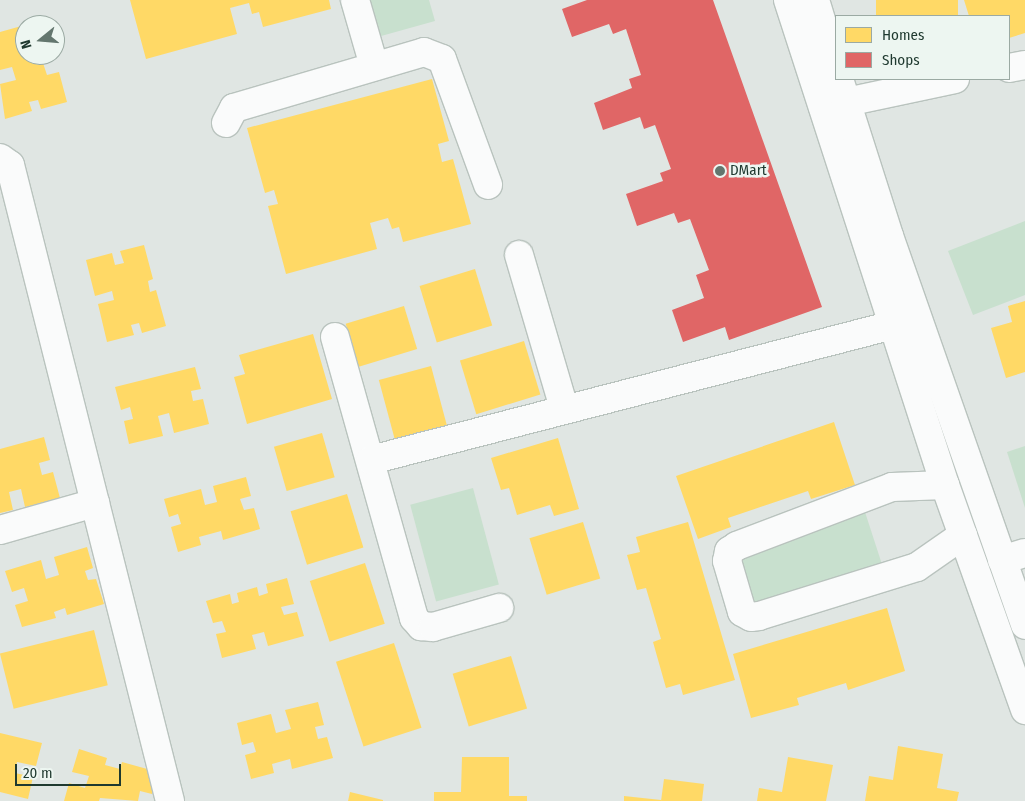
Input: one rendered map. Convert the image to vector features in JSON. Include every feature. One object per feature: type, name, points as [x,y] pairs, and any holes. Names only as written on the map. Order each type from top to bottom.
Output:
[{"type":"street","points":[[354,0],[374,66]]},
{"type":"street","points":[[788,0],[836,96],[892,246],[1014,557],[1025,625]]},
{"type":"street","points":[[815,0],[835,66]]},
{"type":"street","points":[[226,123],[234,108],[424,52],[442,59],[488,185]]},
{"type":"street","points":[[1010,68],[1025,65]]},
{"type":"street","points":[[836,96],[949,80]]},
{"type":"street","points":[[836,96],[893,325],[962,535],[1025,710]]},
{"type":"street","points":[[0,158],[10,166],[170,801]]},
{"type":"street","points":[[519,255],[564,408]]},
{"type":"street","points":[[371,460],[564,408],[893,325]]},
{"type":"street","points":[[335,337],[371,460],[392,546],[414,618],[420,626],[433,627],[499,608]]},
{"type":"street","points":[[945,485],[892,487],[737,546],[729,551],[727,561],[742,612],[751,617],[759,616],[917,567],[962,535]]},
{"type":"street","points":[[0,530],[95,503]]},
{"type":"green space","points":[[364,0],[429,0],[435,21],[374,38]]},
{"type":"green space","points":[[1025,221],[1025,295],[973,315],[948,251]]},
{"type":"green space","points":[[1025,446],[1025,508],[1007,452]]},
{"type":"green space","points":[[473,488],[499,585],[436,601],[410,505]]},
{"type":"green space","points":[[865,512],[883,566],[748,610],[730,556]]},
{"type":"building: Homes","points":[[130,0],[329,0],[331,9],[263,27],[259,12],[252,14],[249,3],[230,8],[237,34],[146,59]]},
{"type":"building: Homes","points":[[876,0],[958,0],[958,15],[876,15]]},
{"type":"building: Homes","points":[[964,0],[1025,0],[1025,33],[1010,38],[1010,15],[969,15]]},
{"type":"building: Homes","points":[[15,28],[15,65],[44,65],[47,75],[59,72],[67,102],[41,109],[38,100],[29,102],[32,111],[5,119],[0,84],[16,80],[12,67],[0,70],[0,32]]},
{"type":"building: Homes","points":[[432,79],[449,141],[438,144],[442,162],[453,159],[471,224],[403,242],[399,227],[392,229],[388,218],[370,223],[377,249],[286,274],[268,206],[278,204],[274,190],[265,193],[247,128]]},
{"type":"building: Homes","points":[[144,245],[153,279],[148,281],[150,292],[156,290],[166,326],[142,333],[139,323],[131,325],[134,335],[107,342],[98,304],[114,300],[112,291],[95,296],[86,260],[112,253],[115,265],[124,263],[120,251]]},
{"type":"building: Homes","points":[[475,269],[492,325],[437,342],[420,286]]},
{"type":"building: Homes","points":[[1025,301],[1025,372],[1006,378],[991,328],[1012,322],[1008,306]]},
{"type":"building: Homes","points":[[404,306],[417,349],[359,367],[346,324]]},
{"type":"building: Homes","points":[[313,334],[332,399],[247,424],[234,377],[245,374],[239,355]]},
{"type":"building: Homes","points":[[524,341],[540,395],[476,414],[460,361]]},
{"type":"building: Homes","points":[[431,366],[447,426],[395,440],[379,380]]},
{"type":"building: Homes","points":[[195,367],[201,389],[191,391],[193,401],[203,399],[209,424],[174,433],[169,413],[158,416],[163,436],[129,444],[124,421],[133,419],[130,407],[121,410],[115,387]]},
{"type":"building: Homes","points":[[834,422],[855,485],[811,499],[808,491],[728,518],[731,527],[698,539],[676,476]]},
{"type":"building: Homes","points":[[322,433],[335,477],[287,491],[274,447]]},
{"type":"building: Homes","points":[[44,437],[50,460],[39,463],[42,475],[53,472],[60,498],[25,507],[21,489],[9,492],[13,510],[0,513],[0,449]]},
{"type":"building: Homes","points":[[558,438],[579,509],[554,516],[550,505],[517,515],[509,488],[501,490],[491,458]]},
{"type":"building: Homes","points":[[246,477],[251,496],[240,499],[244,510],[254,508],[260,529],[223,540],[221,531],[199,537],[201,545],[178,552],[171,527],[181,524],[178,514],[169,517],[164,499],[201,489],[205,505],[217,502],[213,486]]},
{"type":"building: Homes","points":[[347,494],[363,548],[307,565],[291,511]]},
{"type":"building: Homes","points":[[583,522],[600,578],[547,595],[529,538]]},
{"type":"building: Homes","points":[[688,522],[735,680],[683,695],[680,684],[666,688],[653,642],[661,639],[646,588],[637,590],[627,555],[640,552],[636,537]]},
{"type":"building: Homes","points":[[87,547],[93,568],[85,571],[88,580],[96,579],[104,604],[67,615],[65,608],[54,612],[56,618],[22,627],[15,605],[28,601],[24,588],[12,592],[5,571],[41,560],[46,579],[59,575],[54,557]]},
{"type":"building: Homes","points":[[365,563],[385,624],[330,642],[310,581]]},
{"type":"building: Homes","points":[[287,578],[294,604],[281,607],[284,615],[297,612],[304,636],[268,646],[264,632],[252,635],[256,649],[222,658],[216,634],[226,632],[222,621],[213,623],[206,601],[230,594],[232,604],[239,602],[237,593],[257,587],[259,596],[268,593],[266,584]]},
{"type":"building: Homes","points":[[887,608],[905,671],[848,690],[846,683],[797,698],[799,705],[751,718],[733,654]]},
{"type":"building: Homes","points":[[94,630],[108,685],[14,709],[0,653]]},
{"type":"building: Homes","points":[[394,643],[422,728],[363,746],[336,662]]},
{"type":"building: Homes","points":[[511,656],[527,709],[469,726],[453,674]]},
{"type":"building: Homes","points":[[318,702],[324,725],[315,727],[318,739],[327,737],[333,758],[292,769],[290,759],[272,764],[274,773],[251,779],[245,755],[256,752],[253,742],[242,745],[237,723],[271,714],[276,733],[291,729],[285,710]]},
{"type":"building: Homes","points":[[0,733],[42,743],[36,766],[17,762],[15,773],[33,777],[28,799],[0,792]]},
{"type":"building: Homes","points":[[898,746],[943,754],[937,788],[959,792],[957,801],[865,801],[869,776],[893,780]]},
{"type":"building: Homes","points":[[79,749],[107,758],[105,765],[120,769],[122,762],[158,772],[152,794],[140,791],[138,801],[100,798],[99,801],[64,801],[69,783],[85,788],[89,776],[72,772]]},
{"type":"building: Homes","points":[[462,757],[509,757],[509,796],[527,796],[527,801],[434,801],[434,792],[461,792]]},
{"type":"building: Homes","points":[[788,757],[833,765],[826,801],[757,801],[759,788],[782,792]]},
{"type":"building: Homes","points":[[664,779],[704,784],[702,801],[661,801]]},
{"type":"building: Homes","points":[[350,792],[383,800],[383,801],[348,801]]},
{"type":"building: Homes","points":[[624,796],[661,800],[661,801],[624,801]]},
{"type":"building: Shops","name":"DMart","points":[[587,0],[713,0],[822,307],[729,340],[725,327],[683,342],[672,310],[704,298],[696,275],[709,270],[690,219],[678,223],[674,213],[637,226],[626,194],[663,181],[660,173],[671,169],[655,125],[644,129],[640,117],[603,130],[594,103],[632,88],[629,79],[641,75],[626,29],[613,34],[609,24],[572,37],[562,9]]},
{"type":"place","name":"DMart","points":[[720,171]]}]
